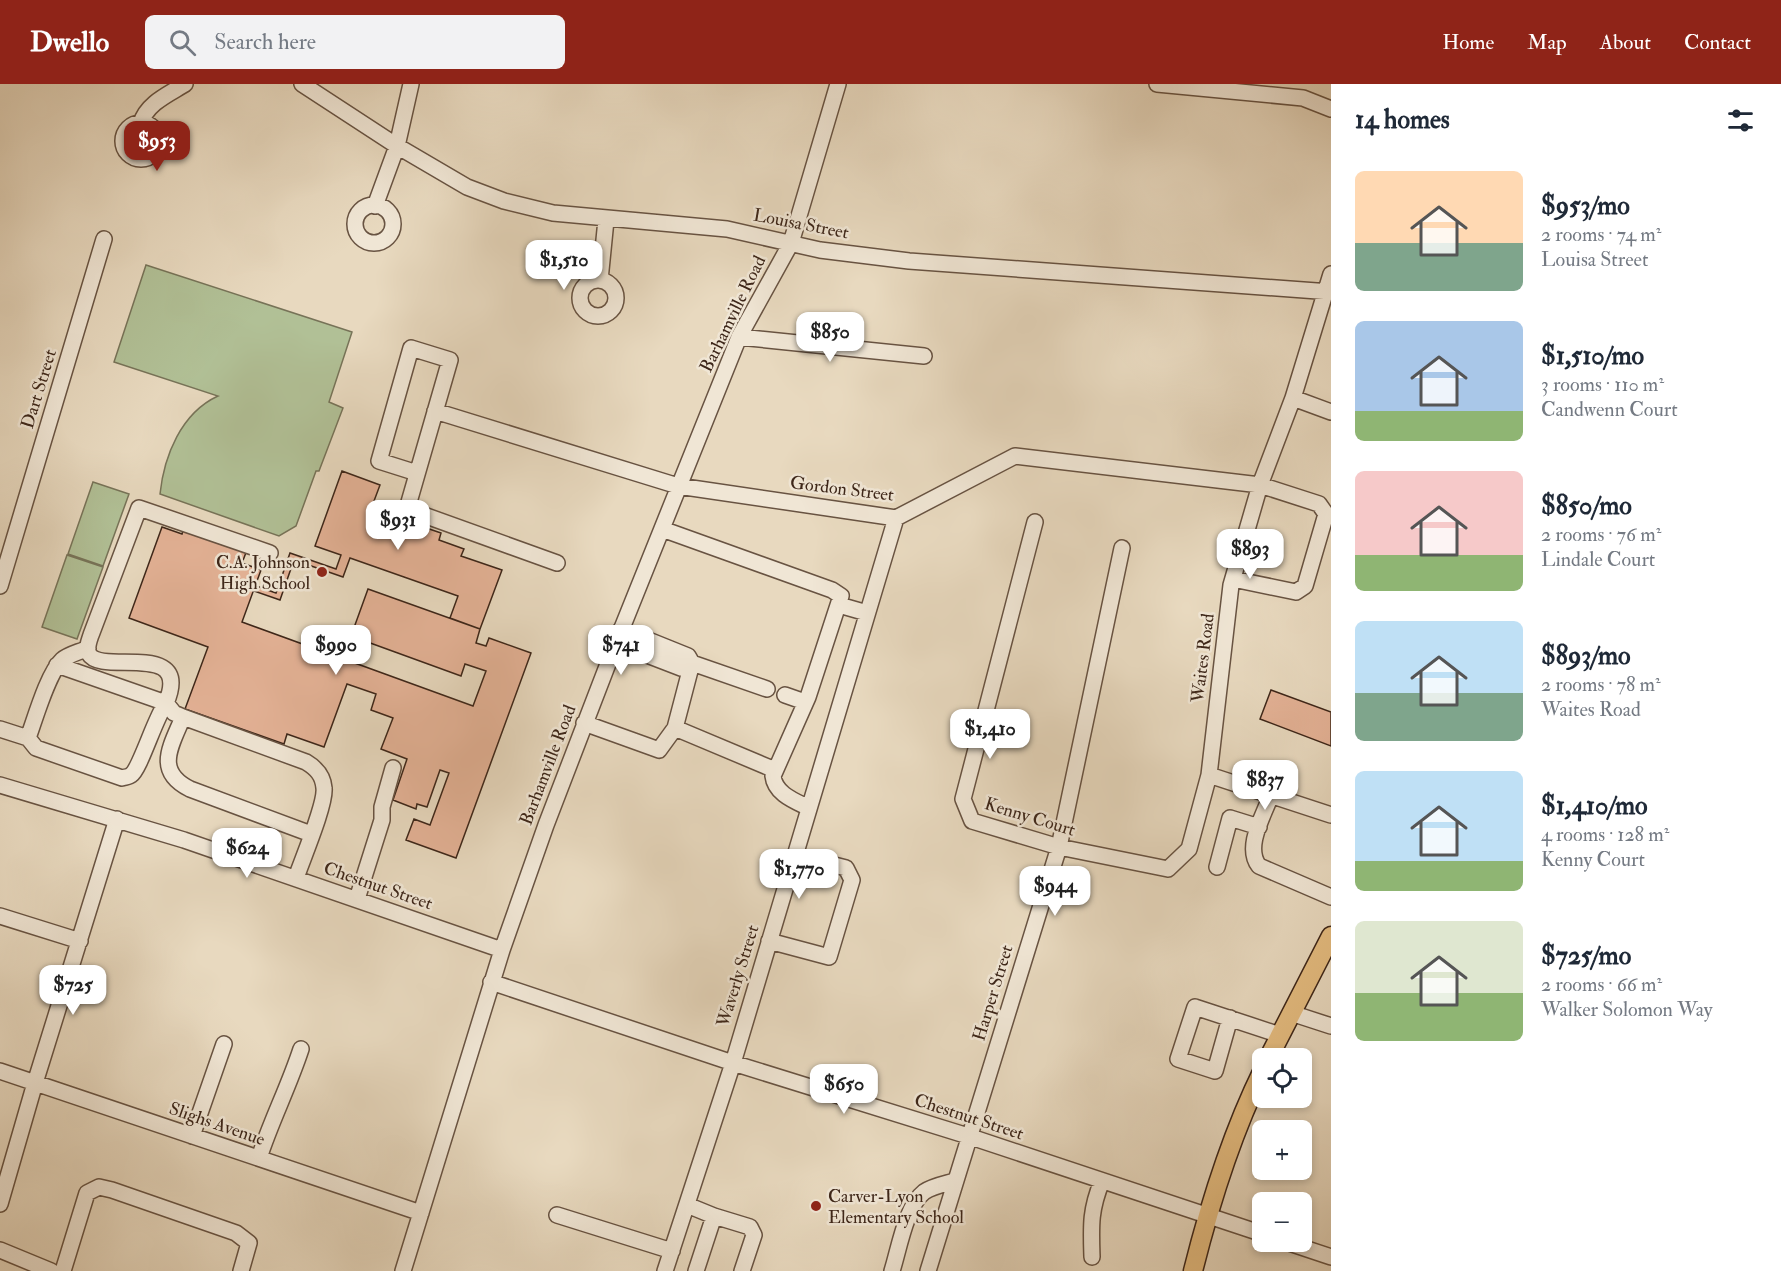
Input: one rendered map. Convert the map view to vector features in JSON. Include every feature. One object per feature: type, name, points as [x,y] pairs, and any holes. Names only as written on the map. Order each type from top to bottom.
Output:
[{"type":"main road","points":[[1274,1048],[1331,936]]},
{"type":"main road","points":[[1193,1271],[1207,1216],[1252,1093]]},
{"type":"street","points":[[141,123],[143,116],[155,102],[185,84]]},
{"type":"street","name":"Louisa Street","points":[[302,84],[396,146],[467,187],[504,201],[553,213],[606,220],[727,229],[820,250],[909,261],[1328,292]]},
{"type":"street","points":[[375,206],[396,146],[411,84]]},
{"type":"street","name":"Barhamville Road","points":[[403,1271],[491,982],[546,825],[618,636],[739,337],[791,243],[837,84]]},
{"type":"street","points":[[1157,84],[1303,98],[1331,109]]},
{"type":"street","points":[[600,280],[606,220]]},
{"type":"street","name":"Dart Street","points":[[0,586],[104,238]]},
{"type":"street","name":"Waites Road","points":[[1167,869],[1189,849],[1209,775],[1233,579],[1260,485],[1293,398],[1328,292],[1331,274]]},
{"type":"street","points":[[739,337],[924,356]]},
{"type":"street","points":[[417,473],[379,461],[411,348],[450,360],[407,508],[557,563]]},
{"type":"street","points":[[1293,398],[1331,412]]},
{"type":"street","name":"Gordon Street","points":[[435,411],[678,486],[896,518],[1015,456],[1260,485],[1319,504],[1326,514],[1305,586],[1296,592],[1233,579]]},
{"type":"street","points":[[0,729],[28,738],[36,748],[122,778],[131,775],[138,766],[157,716],[166,703],[171,681],[168,674],[160,667],[148,663],[99,661],[92,657],[88,648],[139,508],[270,553]]},
{"type":"street","name":"Waverly Street","points":[[665,1271],[733,1063],[896,518]]},
{"type":"street","name":"Kenny Court","points":[[1035,522],[963,799],[972,821],[1059,848],[1167,869]]},
{"type":"street","points":[[662,529],[841,596],[805,702],[775,770],[774,781],[784,795],[808,808]]},
{"type":"street","name":"Harper Street","points":[[928,1271],[1059,848],[1122,548]]},
{"type":"street","points":[[839,605],[867,612]]},
{"type":"street","points":[[618,636],[681,669],[692,663],[767,689]]},
{"type":"street","points":[[28,738],[57,666],[65,658],[88,648]]},
{"type":"street","points":[[585,723],[659,750],[675,728],[692,663]]},
{"type":"street","points":[[57,666],[166,703],[174,712],[183,717],[306,762],[316,769],[323,781],[324,796],[296,878]]},
{"type":"street","points":[[784,695],[805,702]]},
{"type":"street","points":[[183,717],[168,758],[169,770],[176,780],[190,789],[311,834]]},
{"type":"street","points":[[675,728],[775,770]]},
{"type":"street","points":[[357,899],[382,820],[382,807],[393,768]]},
{"type":"street","points":[[1209,775],[1331,815]]},
{"type":"street","name":"Chestnut Street","points":[[0,785],[117,819],[296,878],[502,950]]},
{"type":"street","points":[[1271,795],[1253,845],[1255,860],[1259,866],[1331,897]]},
{"type":"street","points":[[1217,867],[1230,818],[1259,827]]},
{"type":"street","points":[[0,1204],[117,819]]},
{"type":"street","points":[[769,941],[829,957],[852,880],[846,868],[795,855]]},
{"type":"street","points":[[0,916],[80,942]]},
{"type":"street","name":"Chestnut Street","points":[[491,982],[733,1063],[968,1136],[1252,1230]]},
{"type":"street","points":[[1291,1013],[1331,1026]]},
{"type":"street","points":[[1230,1018],[1280,1035]]},
{"type":"street","points":[[192,1136],[224,1044]]},
{"type":"street","points":[[259,1158],[301,1049]]},
{"type":"street","name":"Slighs Avenue","points":[[0,1071],[421,1213]]},
{"type":"street","points":[[892,1271],[911,1208],[922,1194],[955,1180]]},
{"type":"street","points":[[1092,1257],[1091,1218],[1094,1201],[1102,1181]]},
{"type":"street","points":[[63,1271],[87,1193],[99,1187],[236,1233],[249,1243],[241,1271]]},
{"type":"street","points":[[687,1205],[750,1227],[754,1235],[742,1271]]},
{"type":"street","points":[[557,1215],[672,1251]]},
{"type":"street","points":[[696,1271],[714,1216]]},
{"type":"street","points":[[0,1250],[51,1271]]},
{"type":"street","points":[[1312,1251],[1331,1257]]},
{"type":"green space","points":[[146,265],[352,332],[329,402],[343,408],[296,526],[279,536],[160,494],[170,451],[184,424],[194,413],[218,396],[114,362]]},
{"type":"green space","points":[[93,482],[129,494],[103,566],[68,554]]},
{"type":"green space","points":[[67,555],[103,567],[77,639],[42,627]]},
{"type":"building","points":[[342,471],[380,485],[371,509],[441,533],[439,540],[464,549],[461,556],[502,570],[480,629],[450,618],[458,596],[350,558],[343,577],[294,560],[280,600],[254,591],[256,586],[276,593],[290,553],[336,569],[341,555],[315,546]]},
{"type":"building","points":[[162,527],[182,534],[184,527],[247,550],[242,563],[261,570],[242,622],[473,706],[486,671],[465,664],[461,676],[351,636],[368,589],[480,629],[476,643],[486,646],[489,638],[531,653],[456,858],[406,840],[414,819],[430,825],[449,773],[440,770],[427,807],[417,804],[416,809],[393,800],[407,759],[381,749],[393,718],[371,710],[376,694],[347,684],[324,747],[287,734],[284,744],[185,709],[208,647],[129,618]]},
{"type":"building","points":[[1271,690],[1331,712],[1331,746],[1260,719]]},
{"type":"place","name":"C.A. Johnson High School","points":[[322,572]]},
{"type":"place","name":"Carver-Lyon Elementary School","points":[[816,1206]]}]
